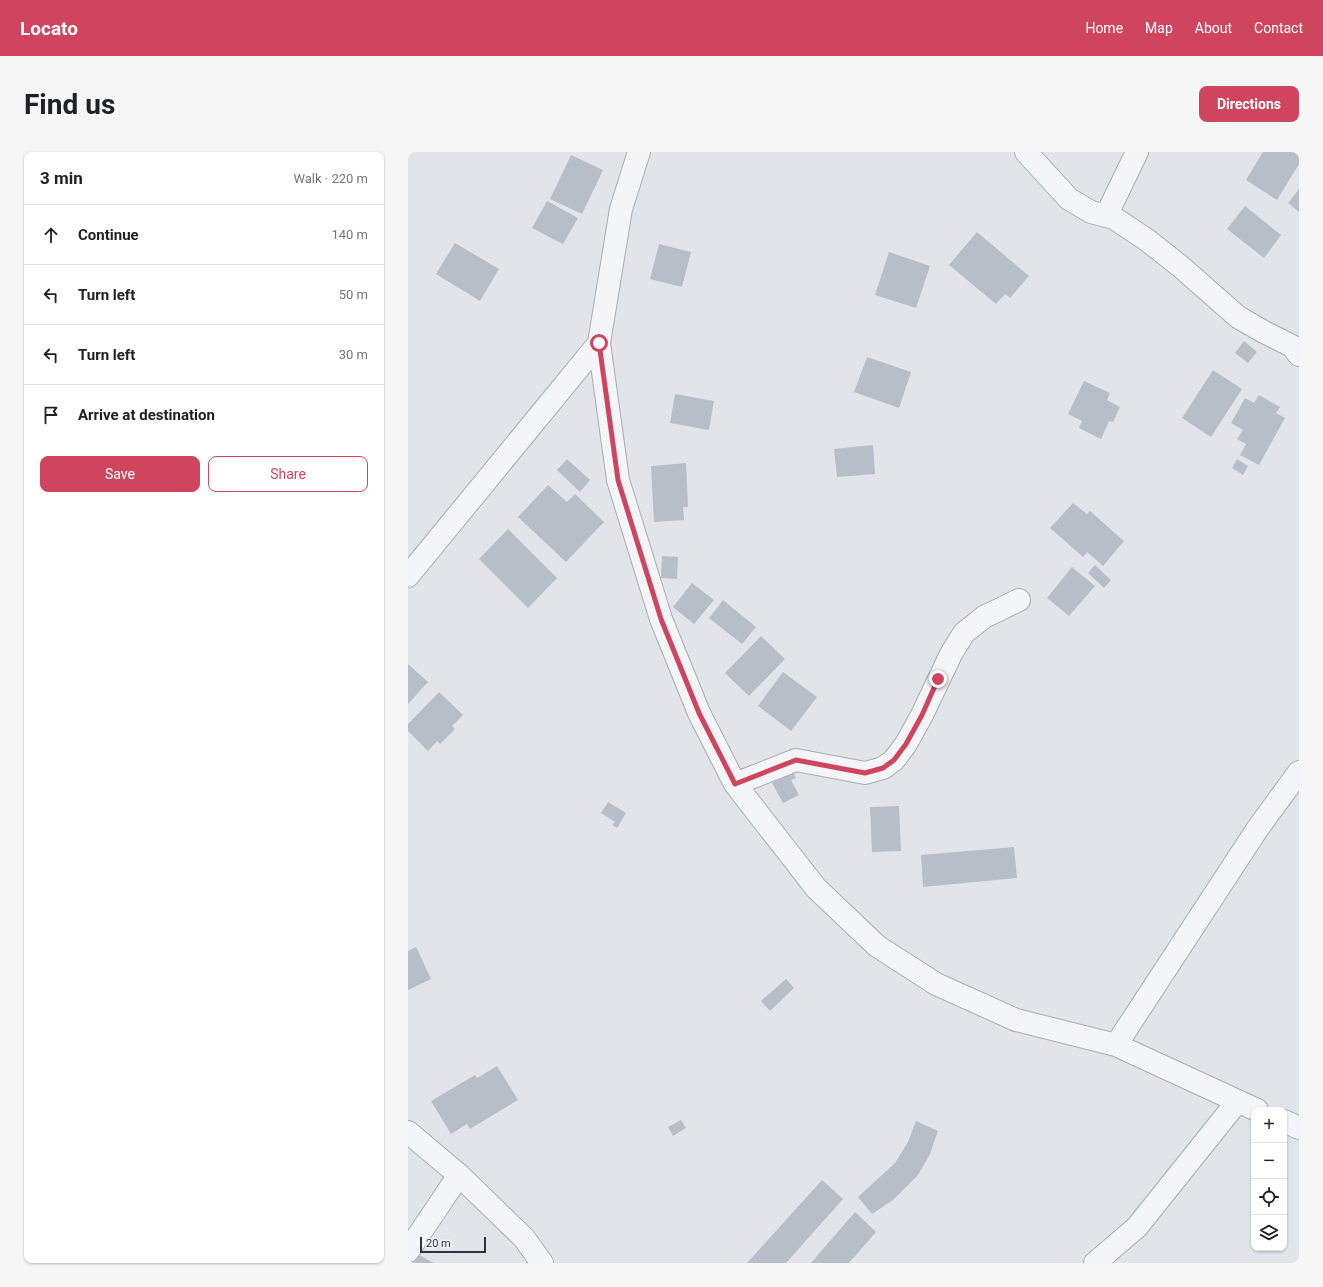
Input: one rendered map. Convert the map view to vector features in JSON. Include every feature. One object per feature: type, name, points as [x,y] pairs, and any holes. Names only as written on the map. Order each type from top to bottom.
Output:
[{"type":"street","points":[[1026,152],[1069,199],[1091,212],[1114,218],[1147,240],[1180,266],[1238,317],[1292,346],[1299,355]]},
{"type":"street","points":[[1106,216],[1137,152]]},
{"type":"street","points":[[632,157],[621,209],[599,343],[618,480],[661,619],[699,713],[735,784],[816,888],[877,946],[936,984],[1016,1020],[1116,1045],[1251,1108]]},
{"type":"street","points":[[408,576],[599,343]]},
{"type":"street","points":[[735,784],[796,760],[865,773],[883,768],[894,760],[906,744],[922,715],[951,654],[964,633],[984,616],[1019,600]]},
{"type":"street","points":[[1116,1045],[1258,828],[1299,772]]},
{"type":"street","points":[[1095,1263],[1137,1227],[1237,1102]]},
{"type":"street","points":[[1287,1122],[1299,1128]]},
{"type":"street","points":[[408,1132],[459,1175],[524,1238],[542,1263]]},
{"type":"street","points":[[408,1251],[459,1175]]},
{"type":"building","points":[[1263,152],[1299,152],[1299,164],[1277,200],[1246,180]]},
{"type":"building","points":[[571,155],[603,170],[582,214],[550,199]]},
{"type":"building","points":[[1299,189],[1299,212],[1288,203]]},
{"type":"building","points":[[547,201],[578,218],[563,244],[532,228]]},
{"type":"building","points":[[1245,206],[1281,235],[1264,258],[1227,229]]},
{"type":"building","points":[[977,232],[1029,276],[1010,298],[1005,294],[996,304],[949,265]]},
{"type":"building","points":[[455,243],[499,269],[480,301],[436,274]]},
{"type":"building","points":[[659,244],[691,252],[682,287],[650,279]]},
{"type":"building","points":[[889,252],[930,266],[916,308],[875,295]]},
{"type":"building","points":[[1244,341],[1257,352],[1248,363],[1235,353]]},
{"type":"building","points":[[867,357],[911,372],[899,408],[854,392]]},
{"type":"building","points":[[1213,370],[1242,389],[1211,437],[1182,418]]},
{"type":"building","points":[[1084,381],[1110,393],[1107,400],[1120,407],[1113,422],[1109,421],[1101,439],[1079,428],[1082,421],[1068,414]]},
{"type":"building","points":[[675,394],[714,401],[709,430],[670,423]]},
{"type":"building","points":[[1259,395],[1280,407],[1276,413],[1285,418],[1259,465],[1240,455],[1246,444],[1237,439],[1243,430],[1231,423],[1245,398],[1254,403]]},
{"type":"building","points":[[873,445],[875,474],[837,477],[834,449]]},
{"type":"building","points":[[567,459],[590,480],[580,492],[557,470]]},
{"type":"building","points":[[1237,459],[1248,466],[1243,475],[1232,468]]},
{"type":"building","points":[[686,463],[688,507],[683,507],[684,520],[654,522],[651,466]]},
{"type":"building","points":[[548,485],[567,502],[575,494],[604,522],[566,562],[518,517]]},
{"type":"building","points":[[1073,503],[1087,514],[1090,511],[1124,541],[1103,566],[1087,552],[1083,557],[1050,528]]},
{"type":"building","points":[[508,529],[557,578],[528,608],[479,559]]},
{"type":"building","points":[[662,556],[678,557],[677,579],[661,578]]},
{"type":"building","points":[[1095,565],[1111,580],[1104,588],[1088,573]]},
{"type":"building","points":[[1072,567],[1095,586],[1069,616],[1047,598]]},
{"type":"building","points":[[692,583],[714,600],[694,624],[673,607]]},
{"type":"building","points":[[723,600],[756,627],[742,644],[709,618]]},
{"type":"building","points":[[761,636],[785,659],[749,696],[725,673]]},
{"type":"building","points":[[408,664],[428,682],[408,704]]},
{"type":"building","points":[[783,672],[817,697],[791,731],[758,706]]},
{"type":"building","points":[[439,692],[463,715],[452,726],[455,729],[440,744],[437,741],[428,751],[408,731],[408,724]]},
{"type":"building","points":[[793,772],[796,778],[791,780],[799,795],[783,803],[772,783]]},
{"type":"building","points":[[608,802],[626,813],[617,828],[612,825],[615,822],[601,813]]},
{"type":"building","points":[[899,806],[901,851],[872,852],[870,807]]},
{"type":"building","points":[[1014,847],[1017,878],[923,887],[921,855]]},
{"type":"building","points":[[416,947],[431,979],[408,990],[408,951]]},
{"type":"building","points":[[786,979],[794,988],[770,1011],[761,1001]]},
{"type":"building","points":[[497,1066],[518,1100],[470,1129],[467,1124],[451,1134],[431,1101],[475,1075],[477,1078]]},
{"type":"building","points":[[681,1120],[686,1128],[673,1136],[668,1127]]},
{"type":"building","points":[[916,1121],[938,1131],[930,1154],[918,1175],[893,1200],[872,1214],[858,1197],[895,1163],[908,1142]]},
{"type":"building","points":[[822,1180],[843,1199],[786,1263],[747,1263]]},
{"type":"building","points":[[855,1212],[876,1232],[849,1263],[811,1263]]},
{"type":"building","points":[[415,1253],[434,1263],[410,1263]]},
{"type":"route","points":[[599,343],[618,480],[661,619],[699,713],[735,784],[796,760],[865,773],[883,768],[894,760],[906,744],[922,715],[938,679]]}]
